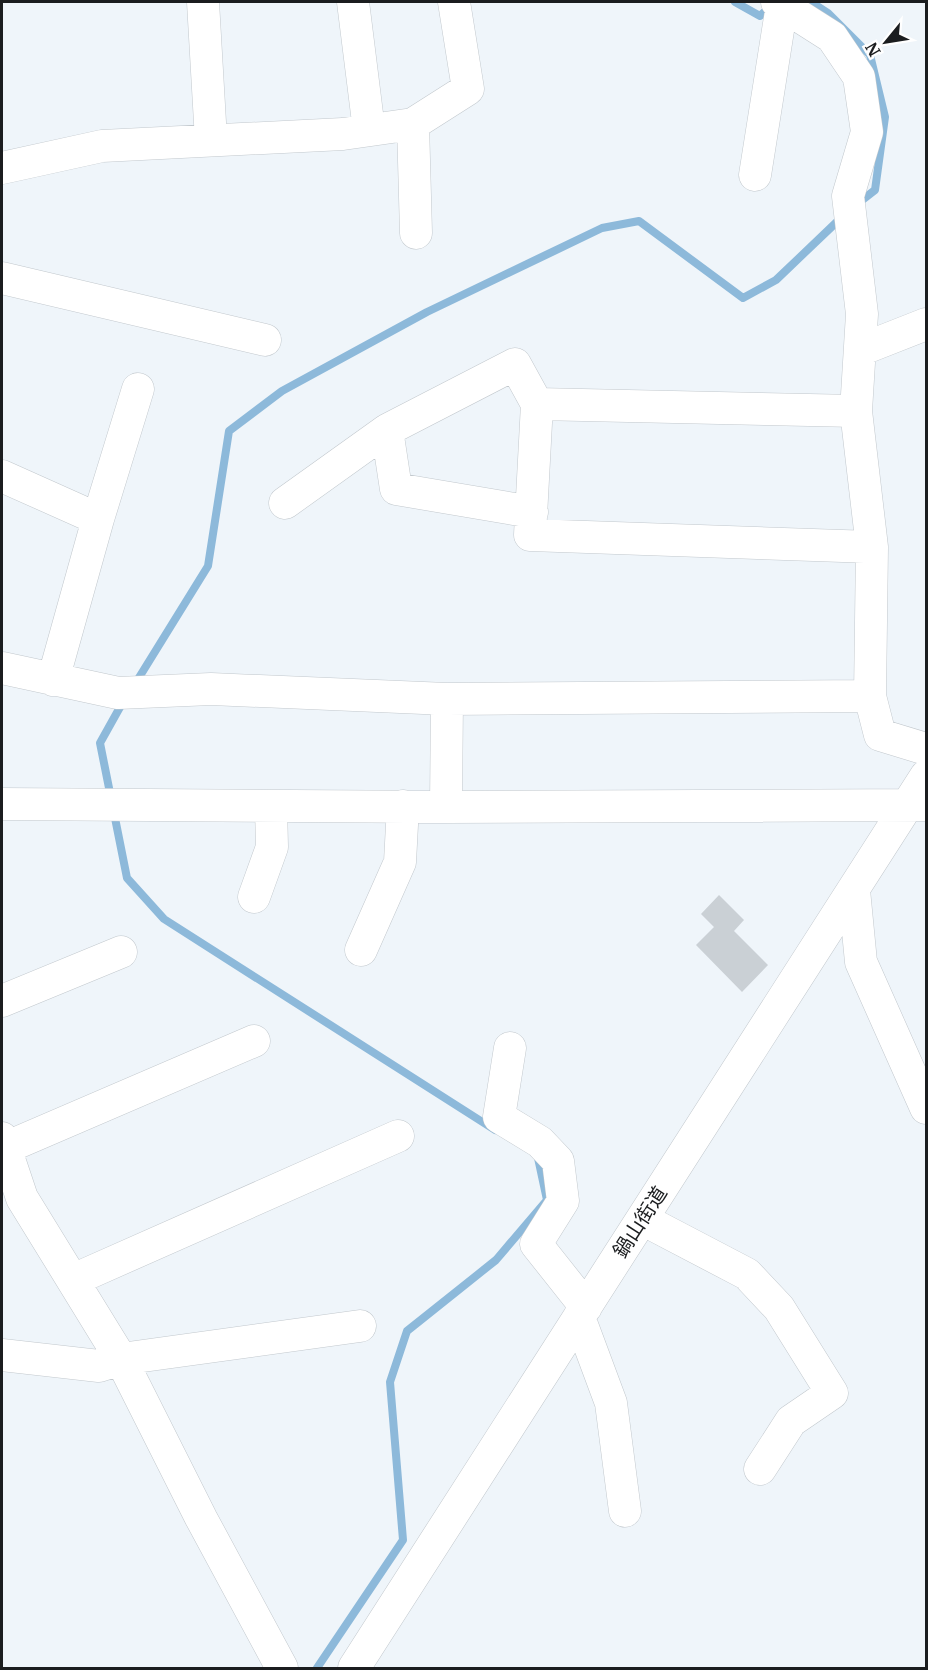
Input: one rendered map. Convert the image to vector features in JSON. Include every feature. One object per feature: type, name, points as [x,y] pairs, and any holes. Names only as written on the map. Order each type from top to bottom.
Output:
[{"type":"street","points":[[203,2],[211,140]]},
{"type":"street","points":[[353,2],[369,130]]},
{"type":"street","points":[[2,168],[102,146],[369,130],[412,124],[468,89],[454,2]]},
{"type":"street","points":[[755,175],[780,3],[832,37],[859,77],[867,132],[848,196],[862,314],[856,411],[872,547],[870,696],[880,735],[927,749]]},
{"type":"street","points":[[412,124],[416,233]]},
{"type":"street","points":[[2,278],[265,340]]},
{"type":"street","points":[[860,350],[927,324]]},
{"type":"street","points":[[285,503],[387,430],[515,364],[537,404],[530,535],[872,547]]},
{"type":"street","points":[[53,680],[98,519],[138,389]]},
{"type":"street","points":[[537,404],[856,411]]},
{"type":"street","points":[[387,430],[396,489],[532,512]]},
{"type":"street","points":[[2,476],[98,519]]},
{"type":"street","points":[[2,668],[118,693],[211,689],[447,699],[870,696]]},
{"type":"street","points":[[446,807],[447,699]]},
{"type":"street","name":"鍋山街道","points":[[354,1668],[854,890],[918,805],[927,776]]},
{"type":"street","points":[[2,804],[446,807],[918,805]]},
{"type":"street","points":[[254,897],[272,847],[271,806]]},
{"type":"street","points":[[361,950],[400,862],[403,806]]},
{"type":"street","points":[[854,890],[861,962],[927,1108]]},
{"type":"street","points":[[2,1001],[121,952]]},
{"type":"street","points":[[254,1041],[3,1143],[22,1198],[122,1359],[201,1518],[282,1668]]},
{"type":"street","points":[[510,1048],[499,1117],[540,1142],[558,1161],[563,1201],[536,1244],[582,1312],[611,1402],[625,1511]]},
{"type":"street","points":[[73,1280],[398,1136]]},
{"type":"street","points":[[642,1219],[747,1274],[779,1308],[832,1393],[791,1421],[760,1469]]},
{"type":"street","points":[[2,1355],[99,1366],[122,1359],[360,1326]]},
{"type":"building","points":[[719,895],[744,920],[734,931],[768,965],[742,992],[696,945],[714,927],[701,914]]},
{"type":"waterway","points":[[735,2],[760,16],[773,4]]},
{"type":"waterway","points":[[811,2],[828,13],[870,55],[885,117],[875,190],[857,204]]},
{"type":"waterway","points":[[135,684],[208,566],[229,431],[282,391],[427,312],[602,228],[639,221],[743,298],[776,280],[843,216]]},
{"type":"waterway","points":[[124,700],[100,743],[127,878],[164,919],[495,1130]]},
{"type":"waterway","points":[[317,1668],[403,1540],[390,1382],[407,1331],[496,1260],[547,1200],[538,1158]]}]
